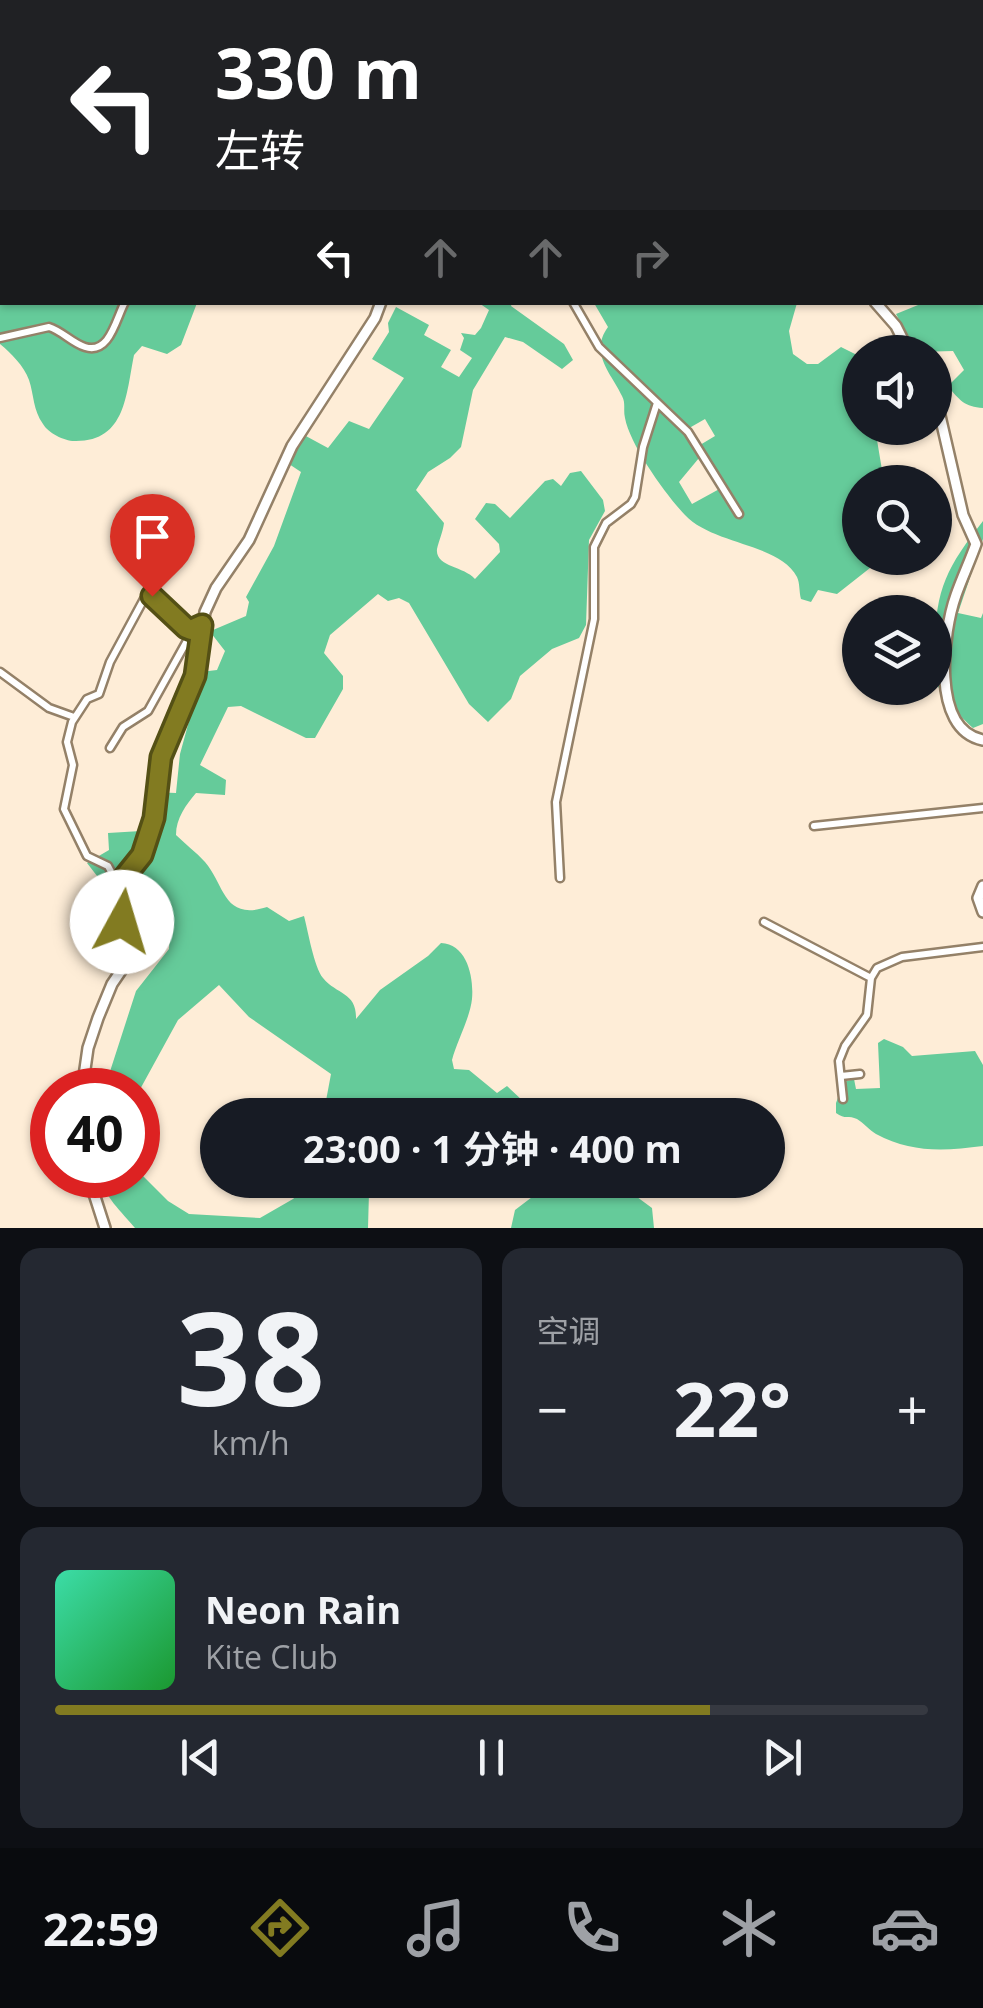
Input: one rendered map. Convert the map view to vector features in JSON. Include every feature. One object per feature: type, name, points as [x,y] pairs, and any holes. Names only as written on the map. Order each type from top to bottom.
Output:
[{"type":"street","points":[[0,338],[49,327],[85,347],[101,346],[113,330],[123,305]]},
{"type":"street","points":[[110,748],[122,727],[148,711],[216,588],[249,540],[292,446],[380,305]]},
{"type":"street","points":[[575,305],[599,348],[688,432],[739,514]]},
{"type":"street","points":[[878,305],[901,335]]},
{"type":"street","points":[[560,878],[556,802],[594,619],[594,547],[606,523],[631,504],[642,447],[657,403]]},
{"type":"street","points":[[947,445],[963,515],[976,544],[950,619],[944,685],[954,719],[966,733],[983,740]]},
{"type":"street","points":[[85,1068],[98,1018],[125,964],[128,943],[117,900],[118,885],[108,866],[87,856],[64,809],[73,764],[67,742],[74,717],[87,699],[99,694],[110,662],[144,599],[152,596],[186,628],[197,627]]},
{"type":"street","points":[[118,885],[142,855],[154,818],[161,757],[195,676],[197,627]]},
{"type":"street","points":[[0,672],[49,708],[74,717]]},
{"type":"street","points":[[814,826],[983,808]]},
{"type":"street","points":[[983,886],[978,898],[983,912]]},
{"type":"street","points":[[764,922],[871,978]]},
{"type":"street","points":[[843,1099],[839,1061],[844,1046],[868,1015],[871,978],[877,968],[902,956],[983,947]]},
{"type":"street","points":[[841,1076],[860,1074]]},
{"type":"street","points":[[95,1198],[105,1228]]},
{"type":"green space","points":[[0,305],[196,305],[181,345],[167,354],[142,346],[134,355],[121,413],[105,433],[93,439],[67,440],[49,431],[35,408],[27,375],[0,344]]},
{"type":"green space","points":[[482,305],[511,305],[564,344],[573,360],[562,369],[523,342],[505,337],[473,390],[461,447],[428,472],[416,490],[444,523],[438,555],[475,579],[500,552],[499,544],[475,519],[486,503],[495,504],[510,518],[545,481],[553,479],[561,486],[570,473],[581,471],[603,500],[605,511],[589,540],[586,625],[579,638],[552,649],[520,676],[511,699],[488,722],[469,704],[409,603],[399,598],[388,601],[378,594],[330,635],[324,653],[343,676],[343,689],[315,738],[306,738],[241,706],[228,707],[200,765],[226,780],[225,795],[196,793],[180,817],[176,835],[205,862],[233,905],[253,910],[267,907],[289,921],[304,916],[320,973],[328,984],[350,999],[356,1019],[380,990],[441,943],[457,949],[470,972],[472,999],[452,1060],[454,1069],[469,1070],[497,1093],[507,1086],[520,1098],[326,1098],[331,1074],[249,1017],[219,985],[178,1020],[152,1068],[111,1068],[136,991],[169,949],[170,932],[164,922],[111,894],[87,863],[109,850],[108,833],[141,831],[150,816],[151,792],[176,793],[189,721],[175,707],[192,673],[217,670],[225,651],[211,633],[213,630],[246,616],[246,597],[274,546],[301,472],[289,464],[304,435],[328,448],[349,421],[369,429],[404,378],[372,359],[389,332],[388,323],[396,307],[429,325],[424,335],[451,350],[441,367],[459,377],[472,358],[460,350],[464,338],[461,333],[475,335],[489,310]]},
{"type":"green space","points":[[595,305],[796,305],[789,331],[793,354],[807,364],[818,364],[842,348],[842,445],[878,445],[881,465],[842,465],[842,575],[861,575],[837,594],[818,590],[811,602],[801,599],[797,577],[776,557],[712,533],[685,515],[634,442],[623,399],[608,371],[601,346],[608,327]],"holes":[[[705,419],[715,436],[700,445],[723,487],[692,504],[679,482],[699,458],[684,431]]]},
{"type":"green space","points":[[918,305],[983,305],[983,408],[963,402],[952,390],[952,382],[964,370],[952,351],[952,335],[908,335],[896,314]]},
{"type":"green space","points":[[983,521],[983,539],[958,613],[981,618],[983,613],[983,724],[973,728],[951,705],[952,595],[941,595],[961,551]]},
{"type":"green space","points":[[884,1039],[903,1047],[912,1056],[975,1051],[983,1065],[983,1146],[941,1149],[902,1145],[876,1134],[857,1119],[836,1113],[844,1082],[854,1079],[856,1089],[880,1088],[878,1043]]},
{"type":"green space","points":[[160,1193],[189,1214],[260,1218],[294,1198],[369,1198],[368,1228],[135,1228],[110,1198],[160,1198]]},
{"type":"green space","points":[[531,1198],[638,1198],[652,1208],[654,1228],[511,1228],[515,1210]]},
{"type":"route","points":[[122,922],[118,885],[142,855],[154,818],[161,757],[195,676],[202,625],[186,628],[152,596]]}]
